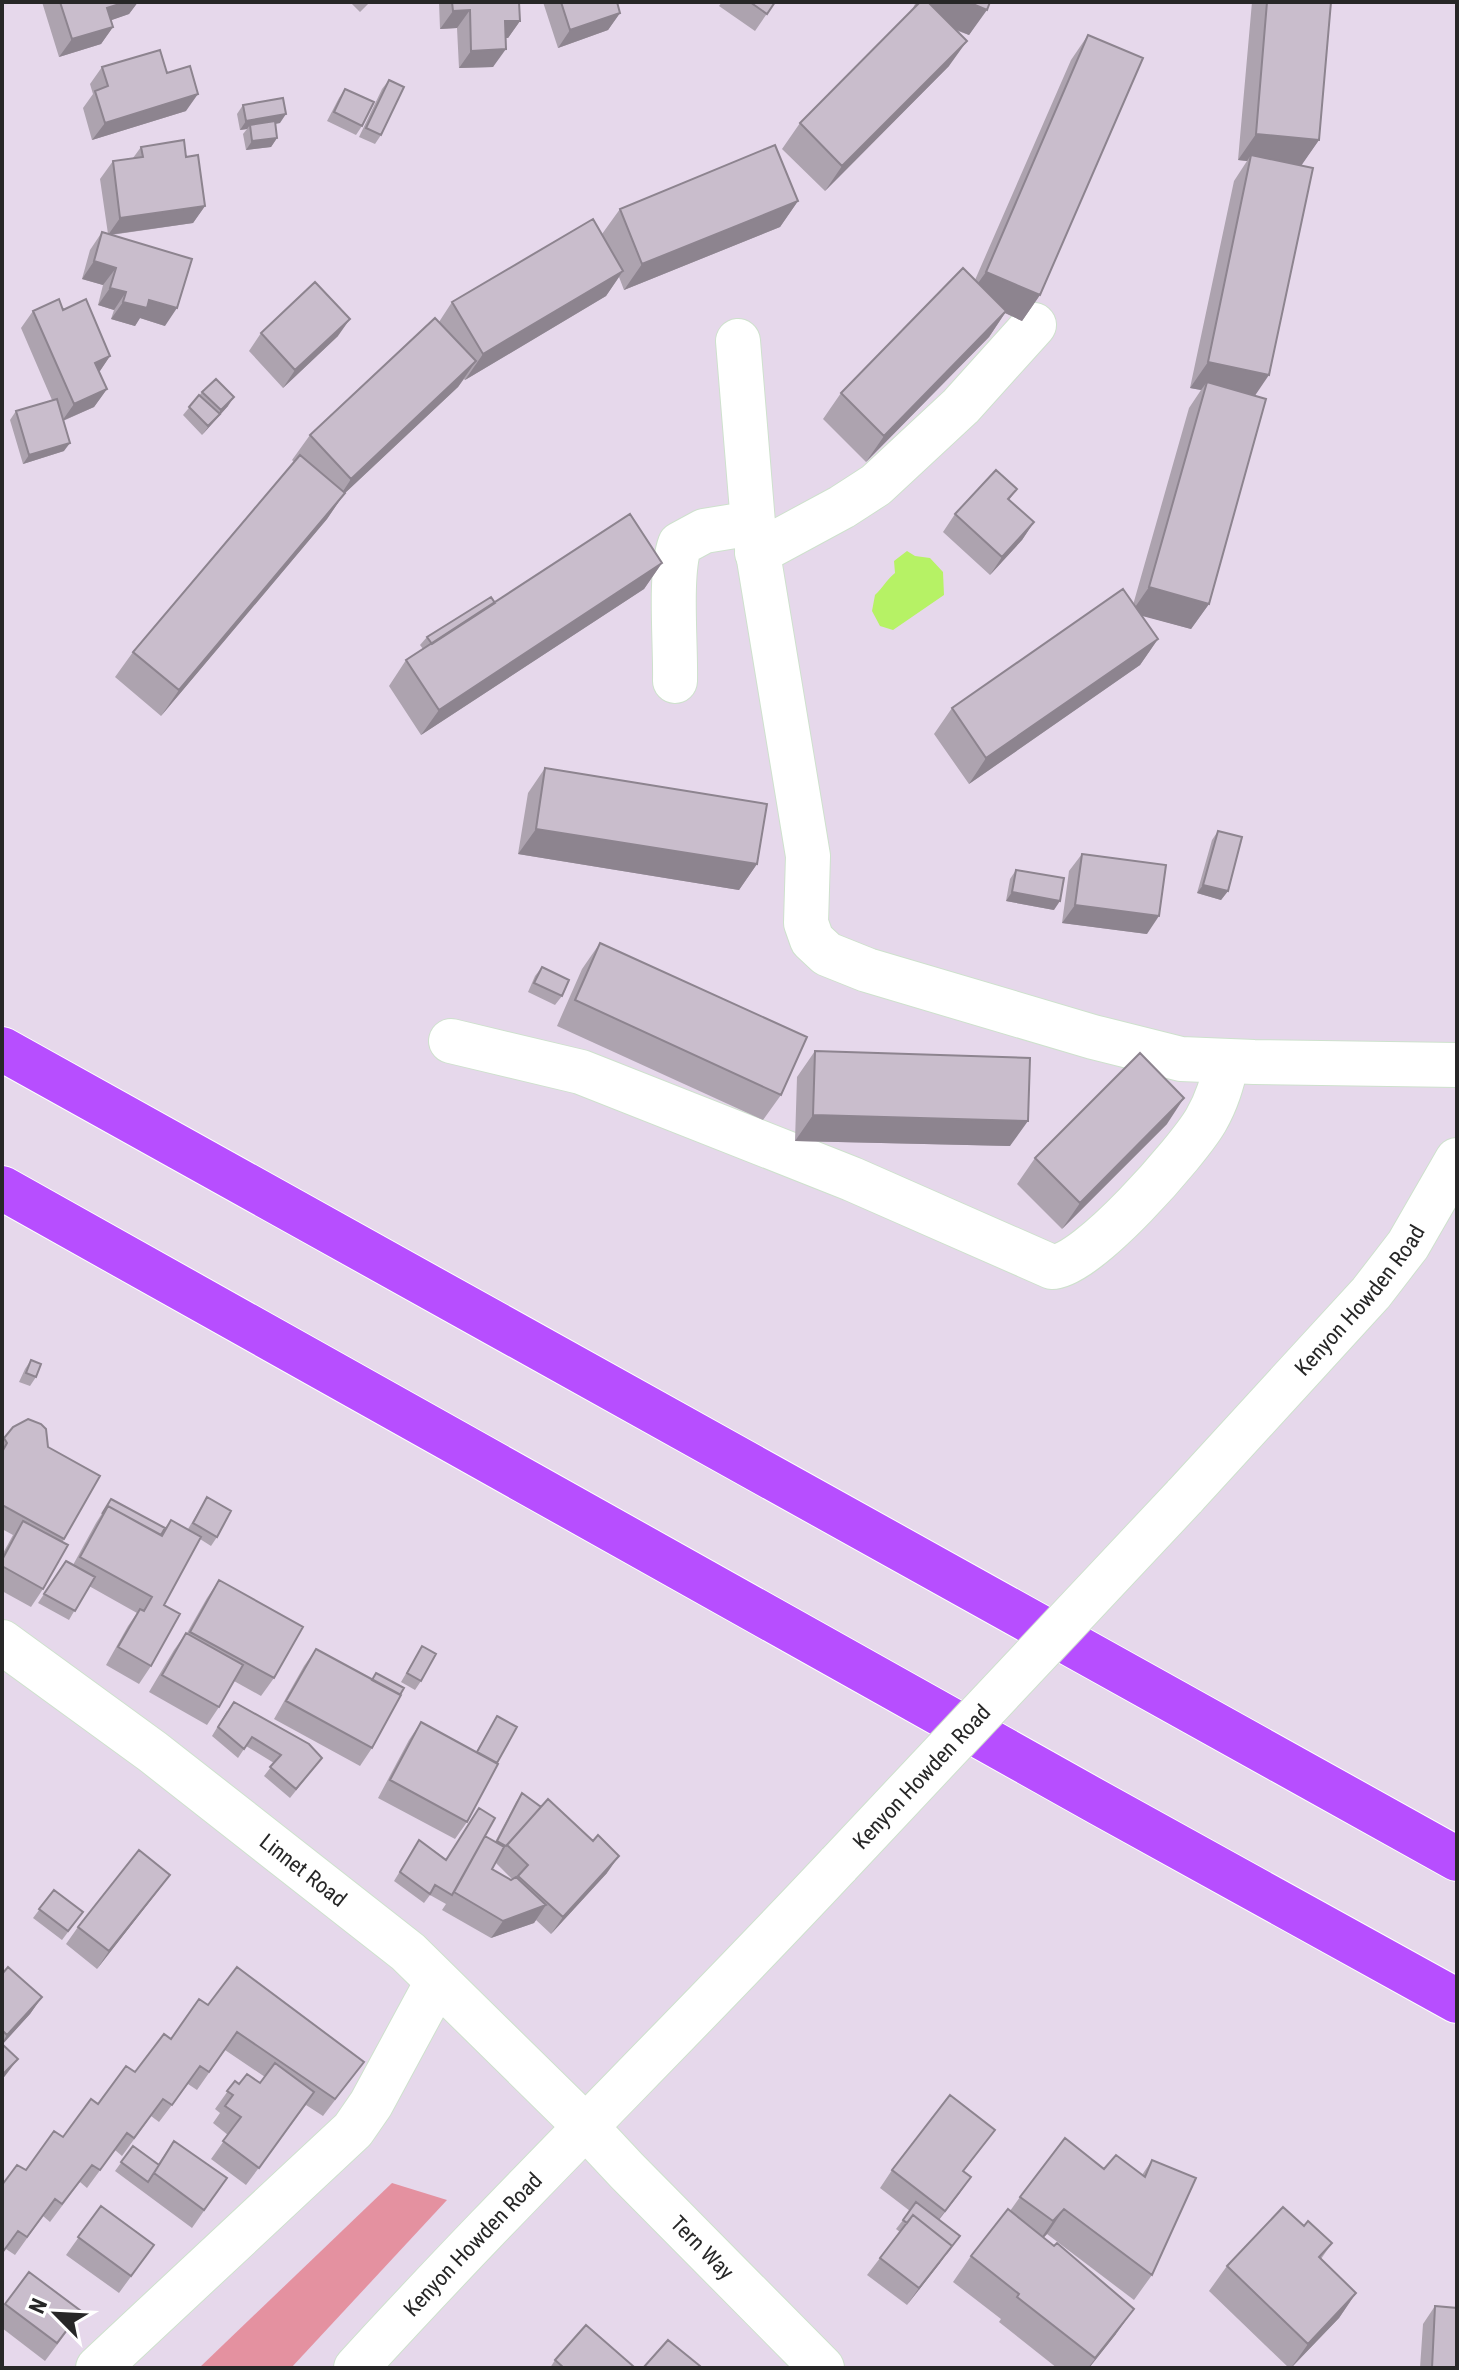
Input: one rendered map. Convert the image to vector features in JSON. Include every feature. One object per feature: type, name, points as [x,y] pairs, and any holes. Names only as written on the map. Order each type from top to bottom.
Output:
[{"type":"highway","points":[[2,1049],[1457,1859]]},
{"type":"highway","points":[[2,1188],[1457,2001]]},
{"type":"street","points":[[675,681],[675,587],[680,544],[704,531],[755,538],[842,507],[876,485],[961,406],[1034,325]]},
{"type":"street","points":[[738,341],[755,538],[808,856],[806,923],[812,940],[843,963],[1093,1037],[1181,1059],[1457,1065]]},
{"type":"street","points":[[451,1041],[581,1072],[852,1179],[1052,1267],[1069,1262],[1099,1239],[1161,1180],[1204,1123],[1218,1097],[1227,1062]]},
{"type":"street","name":"Kenyon Howden Road","points":[[356,2368],[451,2264],[533,2183],[584,2125],[734,1977],[1371,1293],[1408,1245],[1457,1160]]},
{"type":"street","name":"Linnet Road","points":[[2,1642],[153,1752],[408,1952],[584,2125]]},
{"type":"street","points":[[98,2368],[353,2130],[371,2104],[437,1982]]},
{"type":"street","name":"Tern Way","points":[[584,2125],[822,2368]]},
{"type":"shaded area","points":[[907,551],[915,556],[930,558],[943,572],[944,595],[893,630],[880,626],[872,611],[875,595],[895,573],[894,561]]},
{"type":"shaded area","points":[[392,2183],[447,2200],[291,2368],[199,2368]]},
{"type":"building","points":[[60,2],[126,2],[107,8],[113,27],[72,39]]},
{"type":"building","points":[[452,2],[519,2],[520,21],[505,21],[506,49],[471,51],[470,10],[453,11]]},
{"type":"building","points":[[561,2],[617,2],[620,13],[570,30]]},
{"type":"building","points":[[750,2],[775,2],[767,14]]},
{"type":"building","points":[[920,2],[928,2],[967,41],[842,166],[800,123]]},
{"type":"building","points":[[968,2],[990,2],[987,10]]},
{"type":"building","points":[[1267,2],[1331,2],[1319,140],[1256,134]]},
{"type":"building","points":[[1088,35],[1143,58],[1040,295],[986,272]]},
{"type":"building","points":[[160,50],[167,73],[190,66],[198,94],[105,123],[95,91],[108,86],[102,67]]},
{"type":"building","points":[[389,80],[404,87],[381,135],[366,128]]},
{"type":"building","points":[[345,89],[374,102],[362,126],[334,112]]},
{"type":"building","points":[[283,98],[286,114],[246,121],[243,105]]},
{"type":"building","points":[[275,121],[277,138],[252,141],[250,125]]},
{"type":"building","points":[[184,140],[186,157],[198,155],[205,206],[120,218],[113,161],[143,157],[141,147]]},
{"type":"building","points":[[775,145],[798,201],[642,264],[620,209]]},
{"type":"building","points":[[1251,155],[1313,168],[1269,375],[1208,362]]},
{"type":"building","points":[[593,219],[623,271],[483,354],[452,302]]},
{"type":"building","points":[[102,232],[192,259],[177,308],[149,300],[147,308],[123,302],[126,292],[110,288],[116,268],[94,261]]},
{"type":"building","points":[[963,268],[1006,311],[884,436],[841,393]]},
{"type":"building","points":[[315,282],[350,319],[295,370],[261,333]]},
{"type":"building","points":[[59,299],[63,310],[86,299],[110,356],[95,363],[107,389],[74,404],[33,311]]},
{"type":"building","points":[[435,318],[476,361],[351,479],[310,435]]},
{"type":"building","points":[[216,379],[234,397],[221,410],[202,392]]},
{"type":"building","points":[[1207,382],[1266,399],[1209,604],[1149,587]]},
{"type":"building","points":[[199,395],[220,414],[208,426],[189,407]]},
{"type":"building","points":[[57,399],[70,443],[29,455],[16,411]]},
{"type":"building","points":[[300,455],[345,493],[179,690],[133,652]]},
{"type":"building","points":[[996,470],[1017,489],[1008,499],[1034,522],[1002,557],[955,514]]},
{"type":"building","points":[[630,514],[662,563],[439,710],[406,660]]},
{"type":"building","points":[[1123,589],[1158,639],[986,758],[952,708]]},
{"type":"building","points":[[491,597],[495,603],[432,644],[427,637]]},
{"type":"building","points":[[545,768],[767,804],[757,864],[536,829]]},
{"type":"building","points":[[1218,831],[1242,837],[1228,891],[1203,885]]},
{"type":"building","points":[[1082,854],[1166,865],[1159,916],[1075,905]]},
{"type":"building","points":[[1016,870],[1064,878],[1060,901],[1012,892]]},
{"type":"building","points":[[600,943],[807,1037],[781,1095],[575,1000]]},
{"type":"building","points":[[542,967],[569,980],[562,996],[534,983]]},
{"type":"building","points":[[815,1051],[1030,1058],[1028,1121],[813,1115]]},
{"type":"building","points":[[1140,1053],[1184,1098],[1080,1203],[1035,1158]]},
{"type":"building","points":[[31,1360],[41,1364],[36,1377],[26,1373]]},
{"type":"building","points":[[28,1419],[46,1429],[48,1447],[100,1476],[64,1539],[2,1505],[2,1452],[7,1443],[4,1438],[13,1427]]},
{"type":"building","points":[[207,1497],[231,1511],[217,1537],[193,1523]]},
{"type":"building","points":[[111,1499],[165,1528],[161,1535],[108,1506],[102,1514]]},
{"type":"building","points":[[108,1506],[162,1536],[171,1520],[201,1537],[164,1605],[180,1614],[151,1666],[118,1647],[140,1609],[144,1611],[152,1597],[80,1557]]},
{"type":"building","points":[[23,1521],[68,1545],[43,1589],[2,1566],[2,1560]]},
{"type":"building","points":[[66,1561],[95,1577],[75,1611],[44,1594]]},
{"type":"building","points":[[219,1580],[303,1627],[274,1678],[190,1632]]},
{"type":"building","points":[[186,1633],[243,1665],[219,1707],[162,1675]]},
{"type":"building","points":[[422,1646],[436,1654],[421,1681],[407,1673]]},
{"type":"building","points":[[316,1649],[401,1695],[372,1748],[286,1701]]},
{"type":"building","points":[[376,1673],[404,1688],[400,1695],[372,1680]]},
{"type":"building","points":[[234,1702],[309,1744],[322,1758],[296,1789],[270,1767],[281,1755],[252,1737],[244,1749],[218,1727]]},
{"type":"building","points":[[497,1716],[517,1727],[497,1763],[477,1752]]},
{"type":"building","points":[[421,1722],[498,1764],[467,1822],[390,1780]]},
{"type":"building","points":[[522,1793],[541,1807],[506,1846],[497,1841]]},
{"type":"building","points":[[548,1799],[593,1841],[598,1835],[619,1856],[563,1917],[518,1876],[528,1865],[507,1845]]},
{"type":"building","points":[[479,1808],[495,1818],[452,1895],[435,1885],[430,1894],[400,1872],[419,1840],[446,1860]]},
{"type":"building","points":[[485,1836],[504,1847],[492,1869],[511,1880],[516,1877],[546,1905],[503,1921],[454,1892]]},
{"type":"building","points":[[139,1850],[170,1875],[109,1951],[78,1927]]},
{"type":"building","points":[[54,1890],[83,1912],[68,1931],[39,1909]]},
{"type":"building","points":[[8,1967],[42,1997],[7,2035],[2,2030],[2,1974]]},
{"type":"building","points":[[237,1967],[364,2062],[335,2099],[237,2032],[209,2072],[200,2066],[172,2105],[163,2099],[134,2138],[127,2133],[100,2170],[92,2165],[62,2204],[55,2199],[27,2237],[18,2231],[2,2253],[2,2185],[17,2165],[26,2170],[54,2131],[63,2137],[91,2099],[98,2104],[126,2066],[135,2072],[164,2034],[171,2039],[199,1999],[208,2005]]},
{"type":"building","points":[[2,2044],[18,2059],[2,2075]]},
{"type":"building","points":[[275,2063],[314,2092],[259,2168],[223,2141],[241,2117],[225,2106],[233,2095],[227,2091],[235,2081],[239,2084],[247,2074],[260,2083]]},
{"type":"building","points":[[950,2095],[995,2130],[963,2171],[971,2177],[945,2211],[892,2170]]},
{"type":"building","points":[[1065,2138],[1104,2169],[1116,2155],[1145,2177],[1152,2160],[1196,2178],[1152,2275],[1064,2209],[1053,2221],[1020,2197]]},
{"type":"building","points":[[174,2141],[227,2178],[204,2210],[154,2173]]},
{"type":"building","points":[[133,2146],[159,2165],[148,2182],[121,2162]]},
{"type":"building","points":[[916,2202],[960,2236],[946,2254],[952,2246],[913,2215],[907,2223],[903,2220]]},
{"type":"building","points":[[101,2206],[154,2245],[131,2276],[78,2237]]},
{"type":"building","points":[[1283,2207],[1304,2226],[1308,2221],[1332,2243],[1319,2257],[1356,2293],[1308,2344],[1227,2266]]},
{"type":"building","points":[[1008,2209],[1054,2246],[1057,2243],[1134,2309],[1095,2358],[1017,2297],[1019,2294],[971,2256]]},
{"type":"building","points":[[913,2215],[952,2246],[919,2288],[880,2258]]},
{"type":"building","points":[[29,2272],[81,2311],[57,2343],[5,2304]]},
{"type":"building","points":[[1435,2306],[1457,2308],[1457,2368],[1432,2368]]},
{"type":"building","points":[[586,2325],[633,2366],[564,2368],[555,2360]]},
{"type":"building","points":[[668,2340],[700,2366],[699,2368],[643,2368]]}]
